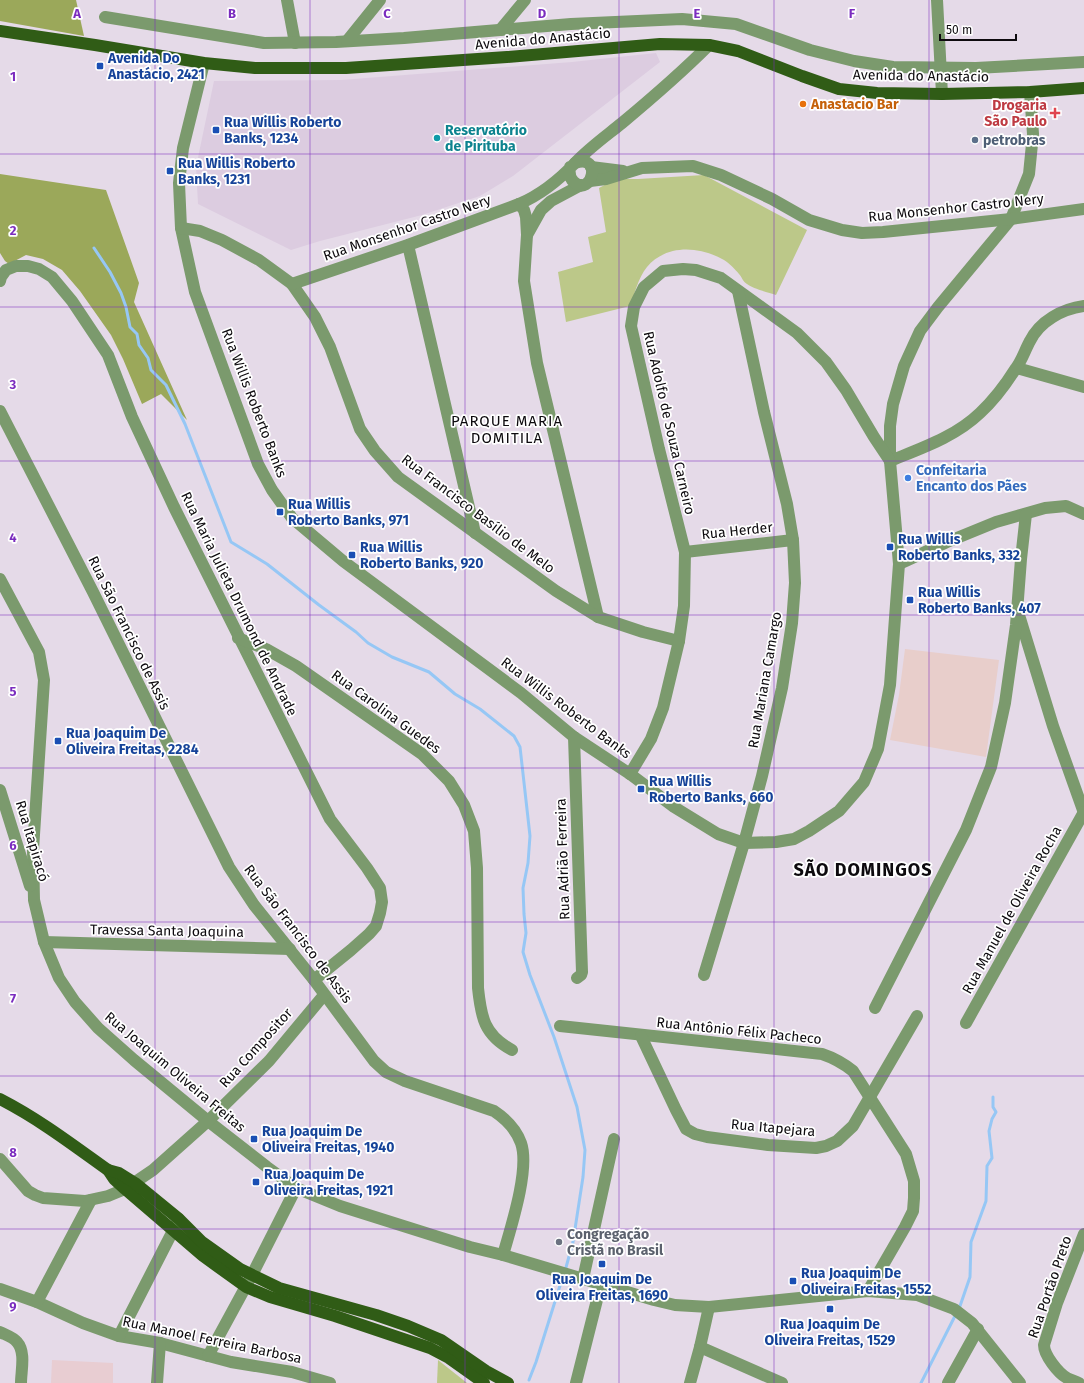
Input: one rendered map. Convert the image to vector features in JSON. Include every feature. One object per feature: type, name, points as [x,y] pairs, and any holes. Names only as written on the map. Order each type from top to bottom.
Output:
[{"type":"main road","name":"Avenida do Anastácio","points":[[0,31],[204,63],[255,68],[346,68],[508,57],[660,44],[709,45],[738,51],[839,89],[877,93],[942,94],[1030,92],[1084,88]]},
{"type":"main road","points":[[0,1099],[54,1131],[108,1170],[114,1179],[130,1186],[176,1224],[240,1269],[279,1288],[376,1315],[408,1326],[441,1340],[486,1371],[508,1383]]},
{"type":"main road","points":[[176,1224],[203,1256],[246,1286],[270,1297],[335,1316],[430,1348],[450,1358],[484,1383]]},
{"type":"street","points":[[286,0],[295,43]]},
{"type":"street","points":[[347,41],[380,0]]},
{"type":"street","points":[[500,30],[525,0]]},
{"type":"street","points":[[937,0],[942,94]]},
{"type":"street","name":"Avenida do Anastácio","points":[[105,17],[264,43],[404,38],[571,24],[682,19],[736,24],[810,50],[854,61],[893,67],[976,68],[1084,62]]},
{"type":"street","name":"Rua Monsenhor Castro Nery","points":[[292,284],[408,245],[519,204],[531,198],[545,189],[588,150],[679,74],[709,45]]},
{"type":"street","name":"Rua Willis Roberto Banks","points":[[204,63],[183,148],[179,183],[180,228],[195,292],[258,464],[272,490],[292,518],[343,561],[521,693],[574,737],[706,827],[718,834],[744,843],[776,842],[794,839],[839,811],[864,782],[878,749],[890,685],[899,564],[890,462],[890,426],[893,404],[904,366],[920,331],[1011,219],[1029,174],[1033,134],[1030,92]]},
{"type":"street","points":[[590,166],[601,140]]},
{"type":"street","points":[[580,161],[585,162],[590,166],[593,172],[586,183],[575,184],[569,173],[573,165],[580,161]]},
{"type":"street","name":"Rua Monsenhor Castro Nery","points":[[590,166],[612,171],[628,172]]},
{"type":"street","name":"Rua Monsenhor Castro Nery","points":[[551,201],[586,183],[606,179],[642,168],[693,166],[721,175],[772,199],[809,220],[842,230],[883,232],[1011,219],[1084,209]]},
{"type":"street","points":[[531,198],[551,201]]},
{"type":"street","points":[[527,235],[541,210],[551,201]]},
{"type":"street","points":[[519,204],[524,210],[526,217],[527,235],[524,281],[537,363],[598,617]]},
{"type":"street","name":"Rua Francisco Basílio de Melo","points":[[180,228],[200,231],[222,240],[259,260],[292,284],[315,317],[330,347],[360,429],[375,451],[398,477],[556,591],[598,617],[643,632],[679,641]]},
{"type":"street","points":[[408,245],[474,533]]},
{"type":"street","name":"Rua Maria Julieta Drumond de Andrade","points":[[0,281],[6,270],[16,266],[28,266],[39,269],[52,277],[76,307],[108,355],[132,417],[174,507],[238,638],[330,819],[368,868],[380,888],[382,902],[376,926],[369,934],[314,980]]},
{"type":"street","name":"Rua Adolfo de Souza Carneiro","points":[[630,774],[651,739],[663,708],[679,641],[684,606],[685,552],[659,449],[631,326],[634,307],[644,287],[663,272],[683,269],[708,273],[721,278],[797,333],[826,362],[846,390],[890,462]]},
{"type":"street","name":"Rua Mariana Camargo","points":[[704,975],[744,843],[762,776],[782,688],[792,624],[795,583],[793,540],[787,504],[764,412],[738,291]]},
{"type":"street","points":[[890,462],[929,446],[967,424],[992,401],[1017,368],[1036,332],[1049,319],[1062,312],[1084,306]]},
{"type":"street","points":[[1017,368],[1084,387]]},
{"type":"street","name":"Rua São Francisco de Assis","points":[[0,411],[93,592],[229,867],[254,905],[314,980],[374,1061],[386,1072],[405,1081],[494,1111],[506,1119],[514,1129],[521,1143],[524,1157],[520,1193],[503,1255]]},
{"type":"street","points":[[899,564],[996,522],[1045,508],[1066,506],[1084,514]]},
{"type":"street","points":[[875,1008],[966,830],[991,767],[1005,704],[1016,625],[1026,514]]},
{"type":"street","name":"Rua Herder","points":[[685,552],[793,540]]},
{"type":"street","name":"Rua Joaquim Oliveira Freitas","points":[[0,579],[39,652],[44,680],[33,850],[34,900],[44,942],[59,978],[75,1002],[98,1028],[208,1121],[296,1188],[340,1206],[470,1247],[503,1255],[668,1303],[708,1307],[868,1291],[917,1295],[954,1309],[975,1326],[1020,1383]]},
{"type":"street","points":[[1017,610],[1030,647],[1053,726],[1084,813]]},
{"type":"street","name":"Rua Carolina Guedes","points":[[238,638],[266,649],[296,666],[422,754],[449,781],[464,805],[474,831],[477,868],[478,988],[480,1005],[485,1024],[491,1034],[500,1044],[512,1050]]},
{"type":"street","name":"Rua Adrião Ferreira","points":[[574,737],[582,972],[578,978]]},
{"type":"street","name":"Rua Itapiracó","points":[[0,790],[34,900]]},
{"type":"street","name":"Rua Manuel de Oliveira Rocha","points":[[966,1023],[1084,813]]},
{"type":"street","name":"Travessa Santa Joaquina","points":[[44,942],[290,949]]},
{"type":"street","name":"Rua Compositor","points":[[0,1159],[28,1191],[43,1198],[85,1201],[108,1196],[130,1186],[153,1170],[208,1121],[268,1061],[324,994]]},
{"type":"street","name":"Rua Itapejara","points":[[641,1036],[686,1129],[695,1134],[707,1137],[768,1145],[816,1148],[837,1141],[853,1126],[917,1016]]},
{"type":"street","name":"Rua Antônio Félix Pacheco","points":[[560,1026],[641,1036],[822,1054],[839,1060],[853,1071],[906,1154],[914,1182],[913,1211],[868,1291]]},
{"type":"street","points":[[577,1277],[614,1139]]},
{"type":"street","points":[[208,1356],[252,1275],[296,1188]]},
{"type":"street","points":[[37,1302],[91,1200]]},
{"type":"street","points":[[119,1336],[176,1224]]},
{"type":"street","name":"Rua Portão Preto","points":[[1079,1383],[1065,1381],[1048,1358],[1044,1345],[1057,1303],[1084,1234]]},
{"type":"street","points":[[576,1383],[600,1284]]},
{"type":"street","name":"Rua Manoel Ferreira Barbosa","points":[[0,1289],[37,1302],[83,1323],[119,1336],[160,1343],[265,1369],[292,1372],[330,1383]]},
{"type":"street","points":[[690,1383],[700,1347],[708,1307]]},
{"type":"street","points":[[948,1383],[975,1326]]},
{"type":"street","points":[[0,1332],[13,1338],[21,1349],[22,1363],[20,1383]]},
{"type":"street","points":[[157,1383],[160,1343]]},
{"type":"street","points":[[700,1347],[782,1383]]},
{"type":"shaded area","points":[[656,53],[660,62],[513,176],[480,196],[422,215],[320,241],[291,250],[198,204],[196,167],[214,81],[341,80],[572,62]]},
{"type":"shaded area","points":[[905,649],[999,660],[986,757],[890,740],[899,695]]},
{"type":"shaded area","points":[[52,1360],[113,1363],[113,1383],[51,1383]]},
{"type":"green space","points":[[0,0],[76,0],[84,36],[0,21]]},
{"type":"green space","points":[[0,174],[106,190],[139,283],[134,302],[187,420],[161,394],[142,404],[111,335],[80,291],[62,270],[43,259],[26,255],[9,264],[5,261],[0,253]]},
{"type":"green space","points":[[704,175],[807,230],[776,295],[750,286],[744,282],[730,264],[715,255],[694,250],[673,251],[664,254],[647,267],[639,281],[630,306],[566,322],[558,272],[593,262],[588,237],[606,232],[599,188],[616,179]]},
{"type":"green space","points":[[438,1360],[467,1383],[437,1383]]},
{"type":"waterway","points":[[94,248],[110,272],[121,293],[126,307],[130,327],[137,334],[139,345],[148,358],[151,370],[166,385],[185,424],[231,542],[267,564],[356,632],[368,643],[392,657],[429,672],[455,694],[480,709],[514,736],[520,747],[530,836],[528,863],[523,888],[526,933],[523,952],[530,975],[554,1037],[577,1107],[585,1150],[583,1177],[573,1242],[565,1271]]},
{"type":"waterway","points":[[959,1309],[970,1277],[971,1242],[986,1201],[987,1166],[992,1158],[989,1131],[992,1119],[996,1112],[993,1107],[993,1097]]},
{"type":"waterway","points":[[529,1380],[563,1276]]},
{"type":"waterway","points":[[921,1383],[956,1314]]},
{"type":"place","name":"Avenida Do Anastácio, 2421","points":[[100,66]]},
{"type":"place","name":"Anastacio Bar","points":[[803,104]]},
{"type":"place","name":"Drogaria São Paulo","points":[[1055,113]]},
{"type":"place","name":"Rua Willis Roberto Banks, 1234","points":[[216,130]]},
{"type":"place","name":"Reservatório de Pirituba","points":[[437,138]]},
{"type":"place","name":"petrobras","points":[[975,140]]},
{"type":"place","name":"Rua Willis Roberto Banks, 1231","points":[[170,171]]},
{"type":"place","name":"Confeitaria Encanto dos Pães","points":[[908,478]]},
{"type":"place","name":"Rua Willis Roberto Banks, 971","points":[[280,512]]},
{"type":"place","name":"Rua Willis Roberto Banks, 332","points":[[890,547]]},
{"type":"place","name":"Rua Willis Roberto Banks, 920","points":[[352,555]]},
{"type":"place","name":"Rua Willis Roberto Banks, 407","points":[[910,600]]},
{"type":"place","name":"Rua Joaquim De Oliveira Freitas, 2284","points":[[58,741]]},
{"type":"place","name":"Rua Willis Roberto Banks, 660","points":[[641,789]]},
{"type":"place","name":"Rua Joaquim De Oliveira Freitas, 1940","points":[[254,1139]]},
{"type":"place","name":"Rua Joaquim De Oliveira Freitas, 1921","points":[[256,1182]]},
{"type":"place","name":"Congregação Cristã no Brasil","points":[[559,1242]]},
{"type":"place","name":"Rua Joaquim De Oliveira Freitas, 1690","points":[[602,1264]]},
{"type":"place","name":"Rua Joaquim De Oliveira Freitas, 1552","points":[[793,1281]]},
{"type":"place","name":"Rua Joaquim De Oliveira Freitas, 1529","points":[[830,1309]]},
{"type":"district","name":"PARQUE MARIA DOMITILA","points":[[507,430]]},
{"type":"district","name":"SÃO DOMINGOS","points":[[863,870]]}]
